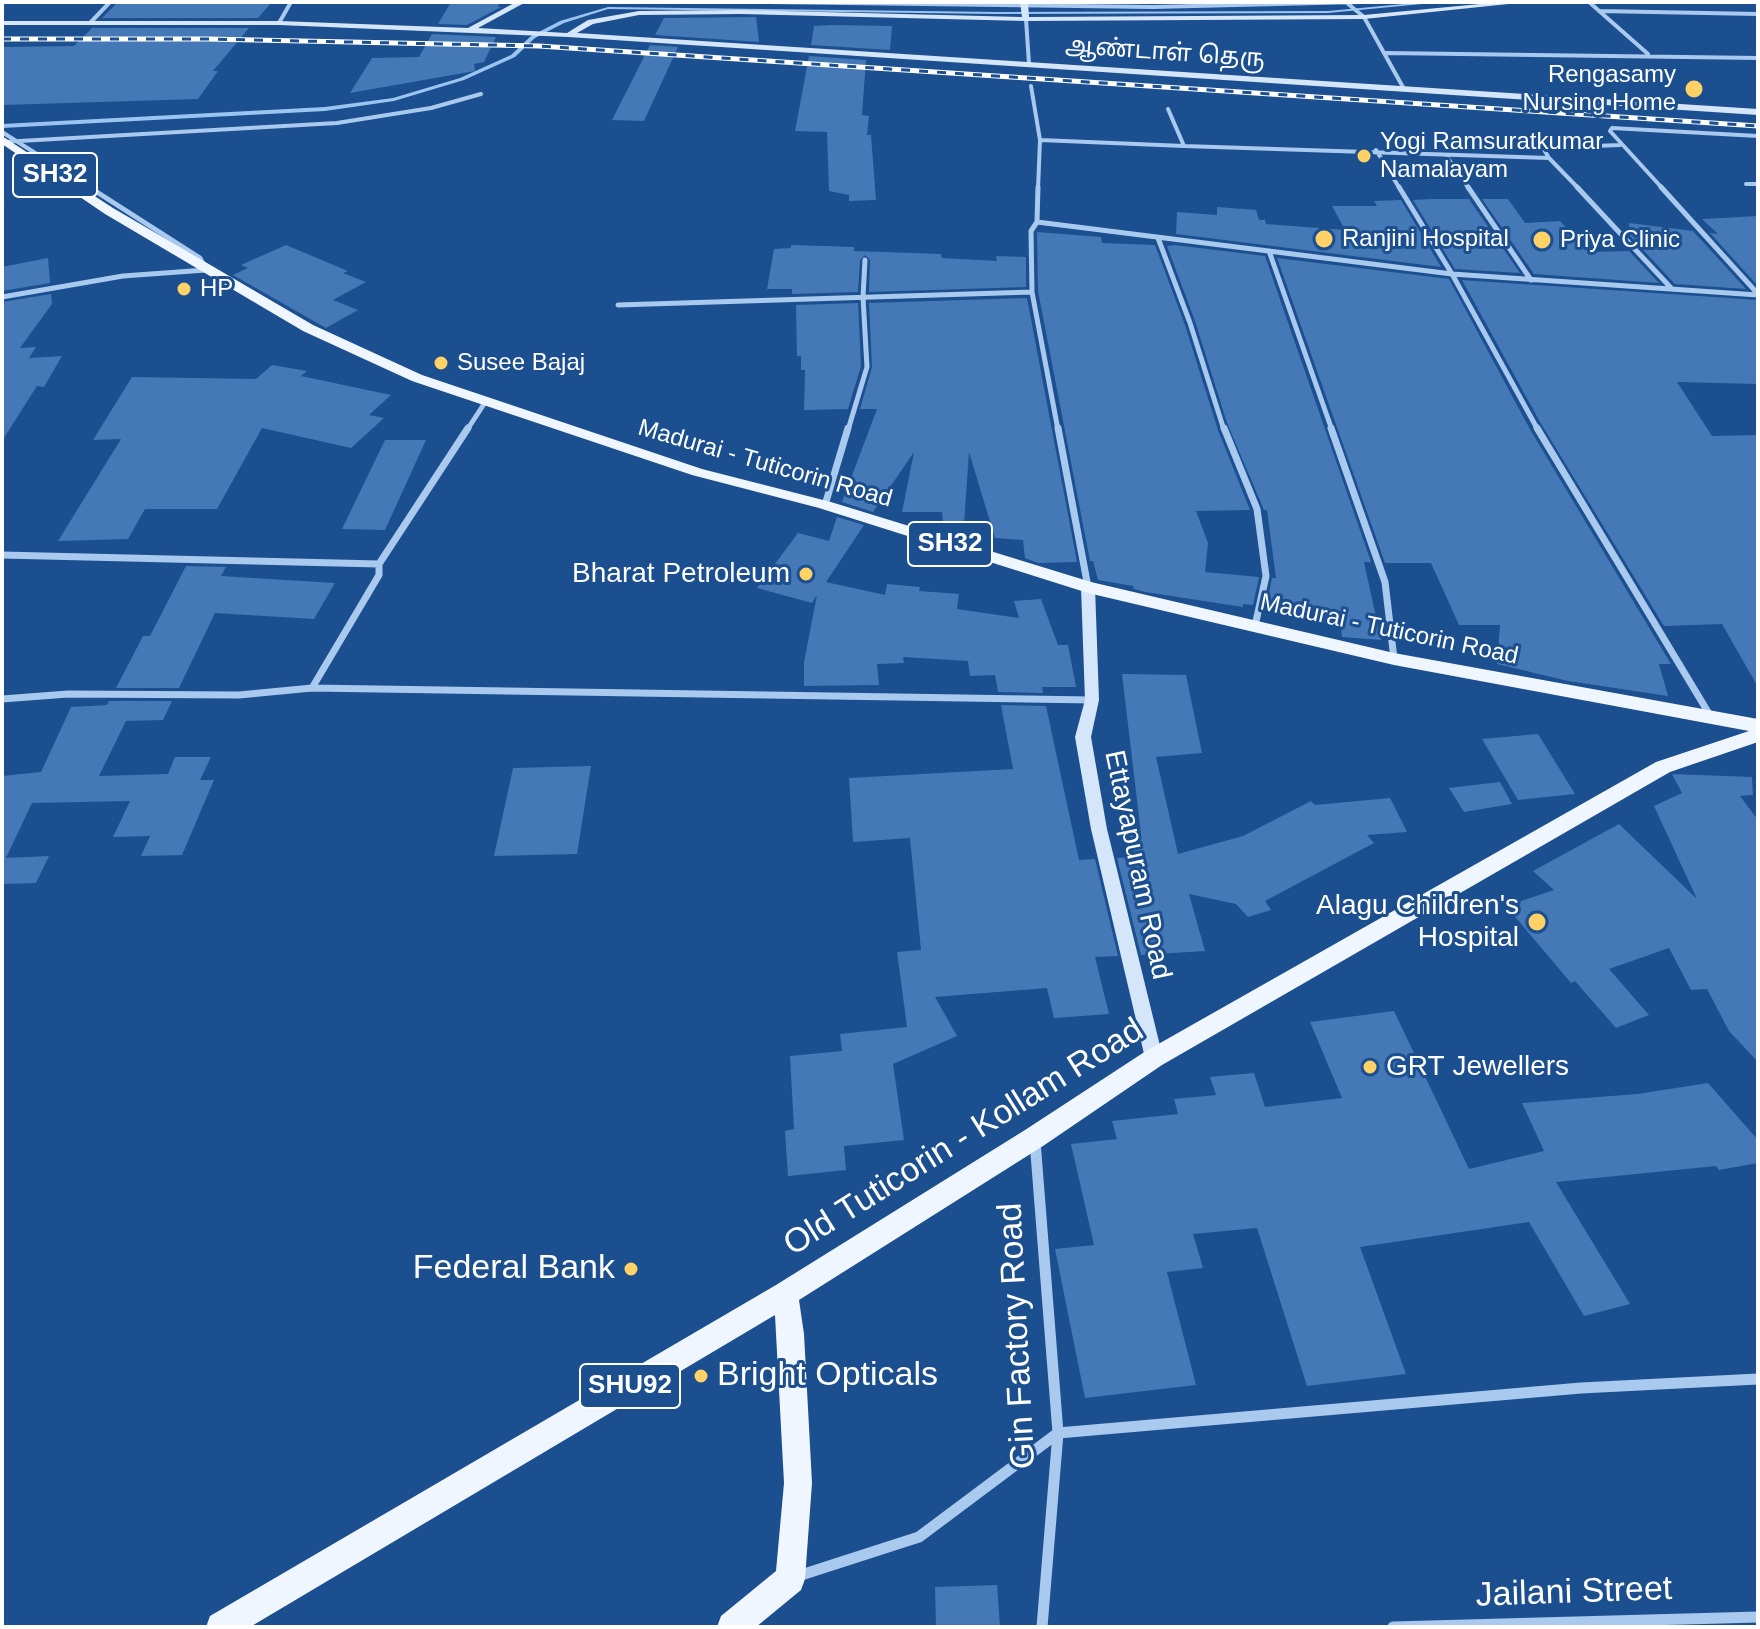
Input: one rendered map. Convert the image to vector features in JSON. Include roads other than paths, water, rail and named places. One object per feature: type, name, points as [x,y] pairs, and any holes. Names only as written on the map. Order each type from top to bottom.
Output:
[{"type":"main road","name":"Madurai - Tuticorin Road","points":[[6,141],[109,211],[206,270],[322,334],[417,378],[697,472],[825,505],[1088,587],[1394,659],[1758,726]]},
{"type":"main road","name":"Old Tuticorin - Kollam Road","points":[[221,1627],[785,1294],[1034,1138],[1154,1058],[1663,767],[1758,735]]},
{"type":"main road","points":[[732,1627],[790,1579],[798,1483],[791,1334],[785,1294]]},
{"type":"street","points":[[90,23],[110,2]]},
{"type":"street","points":[[279,23],[291,2]]},
{"type":"street","points":[[469,30],[522,2]]},
{"type":"street","points":[[769,2],[1361,15],[1524,2]]},
{"type":"street","points":[[568,35],[591,22],[639,13],[1025,10],[1360,2]]},
{"type":"street","points":[[1589,2],[1649,55]]},
{"type":"street","points":[[1347,4],[1361,15],[1386,53],[1404,89]]},
{"type":"street","points":[[1025,10],[1029,64]]},
{"type":"street","points":[[1599,11],[1758,14]]},
{"type":"street","name":"ஆண்டாள் தெரு","points":[[2,23],[279,23],[521,32],[1758,112]]},
{"type":"street","points":[[1386,53],[1758,58]]},
{"type":"street","points":[[1031,86],[1040,140],[1037,222],[1031,231],[1032,292],[1088,587]]},
{"type":"street","points":[[6,141],[337,123],[431,108],[481,94]]},
{"type":"street","points":[[1168,109],[1184,146]]},
{"type":"street","points":[[1758,136],[1612,128],[1610,131],[1758,294]]},
{"type":"street","points":[[2,132],[6,141],[200,258],[206,270],[123,276],[2,297]]},
{"type":"street","points":[[1040,140],[1549,158]]},
{"type":"street","points":[[1620,145],[1543,148],[1673,290]]},
{"type":"street","points":[[1376,150],[1452,274],[1561,471],[1712,718]]},
{"type":"street","points":[[1446,155],[1531,280]]},
{"type":"street","points":[[1746,184],[1758,184]]},
{"type":"street","points":[[1037,222],[1452,274],[1758,294]]},
{"type":"street","points":[[1158,238],[1190,323],[1229,444],[1257,509],[1266,576],[1255,626]]},
{"type":"street","points":[[1269,251],[1385,582],[1394,659]]},
{"type":"street","points":[[825,505],[867,367],[863,297],[865,260]]},
{"type":"street","points":[[618,305],[1032,292]]},
{"type":"street","points":[[312,688],[379,575],[379,564],[486,401]]},
{"type":"street","points":[[2,555],[379,564]]},
{"type":"street","name":"Ettayapuram Road","points":[[1088,587],[1092,700],[1083,737],[1096,813],[1154,1058]]},
{"type":"street","points":[[2,699],[68,694],[239,695],[312,688],[1092,700]]},
{"type":"street","name":"Gin Factory Road","points":[[1034,1138],[1058,1433],[1042,1627]]},
{"type":"street","points":[[790,1579],[919,1537],[1058,1433],[1565,1389],[1758,1379]]},
{"type":"street","name":"Jailani Street","points":[[1393,1627],[1758,1617]]},
{"type":"waterway","points":[[2,126],[325,109],[394,99],[462,79],[513,56],[533,37],[562,22],[608,8],[998,13],[1328,12],[1441,2]]},
{"type":"railway","points":[[2,39],[207,39],[539,46],[1758,126]]},
{"type":"place","name":"Rengasamy Nursing Home","points":[[1694,89]]},
{"type":"place","name":"Yogi Ramsuratkumar Namalayam","points":[[1364,156]]},
{"type":"place","name":"Ranjini Hospital","points":[[1324,239]]},
{"type":"place","name":"Priya Clinic","points":[[1542,240]]},
{"type":"place","name":"HP","points":[[184,289]]},
{"type":"place","name":"Susee Bajaj","points":[[441,363]]},
{"type":"place","name":"Bharat Petroleum","points":[[806,574]]},
{"type":"place","name":"Alagu Children's Hospital","points":[[1537,922]]},
{"type":"place","name":"GRT Jewellers","points":[[1370,1067]]},
{"type":"place","name":"Federal Bank","points":[[631,1269]]},
{"type":"place","name":"Bright Opticals","points":[[701,1376]]}]
